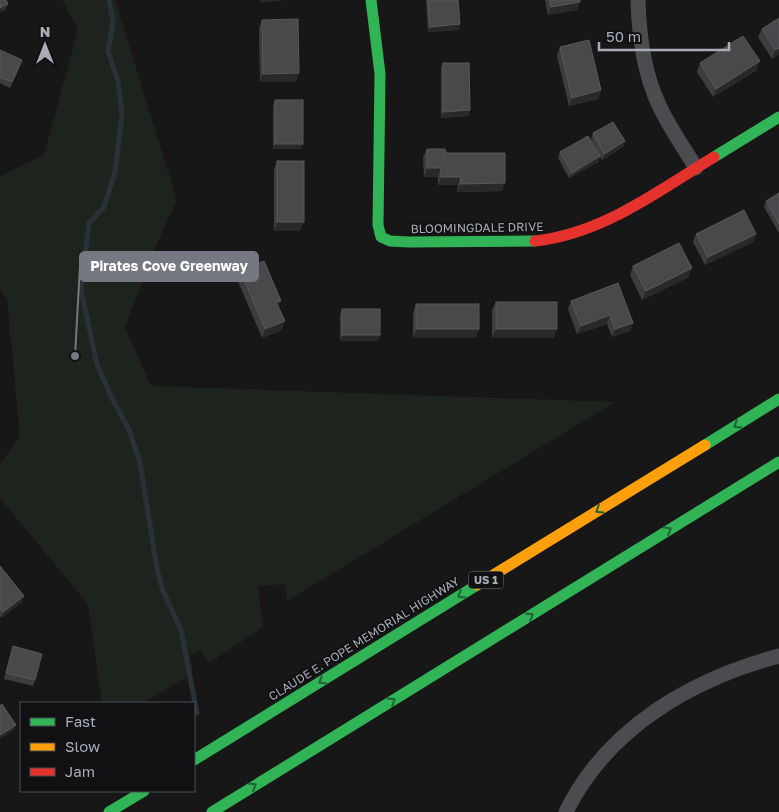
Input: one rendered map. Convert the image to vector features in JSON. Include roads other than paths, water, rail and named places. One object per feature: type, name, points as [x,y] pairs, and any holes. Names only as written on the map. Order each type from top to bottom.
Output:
[{"type":"main road","name":"BLOOMINGDALE DRIVE","points":[[371,0],[380,74],[378,225],[381,237],[390,241],[536,243],[559,239],[598,226],[779,117]]},
{"type":"main road","name":"CLAUDE E. POPE MEMORIAL HIGHWAY","points":[[195,759],[779,399]]},
{"type":"main road","points":[[212,812],[779,462]]},
{"type":"main road","points":[[109,812],[142,792]]},
{"type":"street","points":[[638,0],[638,21],[648,73],[659,105],[696,168]]},
{"type":"street","points":[[566,812],[573,797],[601,759],[647,717],[680,694],[701,684],[746,665],[779,656]]},
{"type":"waterway","points":[[109,0],[113,21],[108,51],[118,81],[122,114],[115,172],[104,207],[89,223],[81,290],[97,364],[130,432],[140,463],[157,569],[163,591],[181,630],[195,702]]},
{"type":"waterway","points":[[195,703],[197,713]]},
{"type":"place","name":"Pirates Cove Greenway","points":[[75,356]]}]
